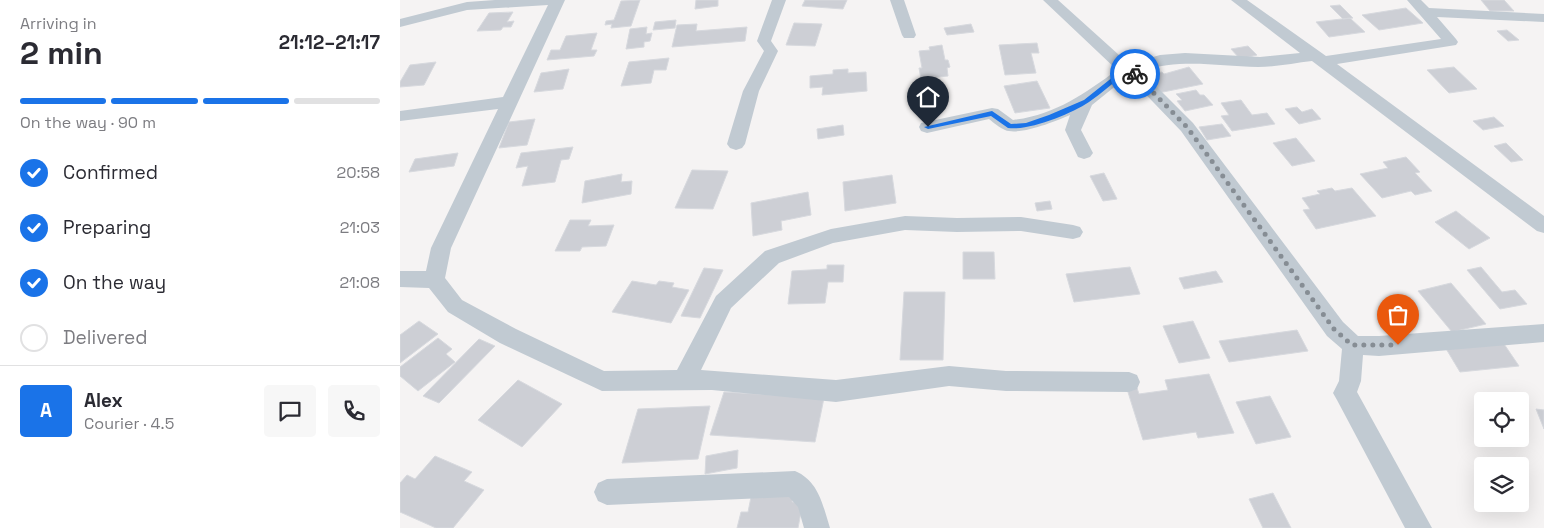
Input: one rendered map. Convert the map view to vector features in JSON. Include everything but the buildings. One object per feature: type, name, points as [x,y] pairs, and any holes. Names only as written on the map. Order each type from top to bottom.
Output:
[{"type":"street","points":[[400,23],[490,2],[557,0],[441,248],[434,280]]},
{"type":"street","points":[[736,144],[750,91],[771,51],[764,41],[779,0]]},
{"type":"street","points":[[897,0],[909,34]]},
{"type":"street","points":[[1050,0],[1126,70],[1133,72],[1187,127],[1334,329],[1352,345],[1379,346],[1544,333]]},
{"type":"street","points":[[1238,0],[1544,226]]},
{"type":"street","points":[[928,127],[992,113],[1010,126],[1026,125],[1051,117],[1086,101],[1126,70],[1160,60],[1185,58],[1260,62],[1319,58],[1451,42],[1414,0]]},
{"type":"street","points":[[1423,12],[1544,18]]},
{"type":"street","points":[[1084,153],[1073,130],[1079,112],[1086,101]]},
{"type":"street","points":[[400,116],[509,102]]},
{"type":"street","points":[[684,380],[723,302],[772,257],[831,236],[905,223],[957,225],[1021,224],[1073,232]]},
{"type":"street","points":[[400,279],[434,280],[455,306],[508,336],[602,381],[712,380],[836,391],[948,376],[1006,381],[1129,382]]},
{"type":"street","points":[[1352,345],[1350,382],[1345,393],[1419,528]]},
{"type":"street","points":[[606,492],[795,484],[809,500],[817,528]]},
{"type":"way so far","points":[[1135,74],[1187,127],[1334,329],[1352,345],[1398,345]]},
{"type":"route","points":[[928,127],[992,113],[1010,126],[1026,125],[1051,117],[1086,101],[1126,70],[1135,74]]}]
